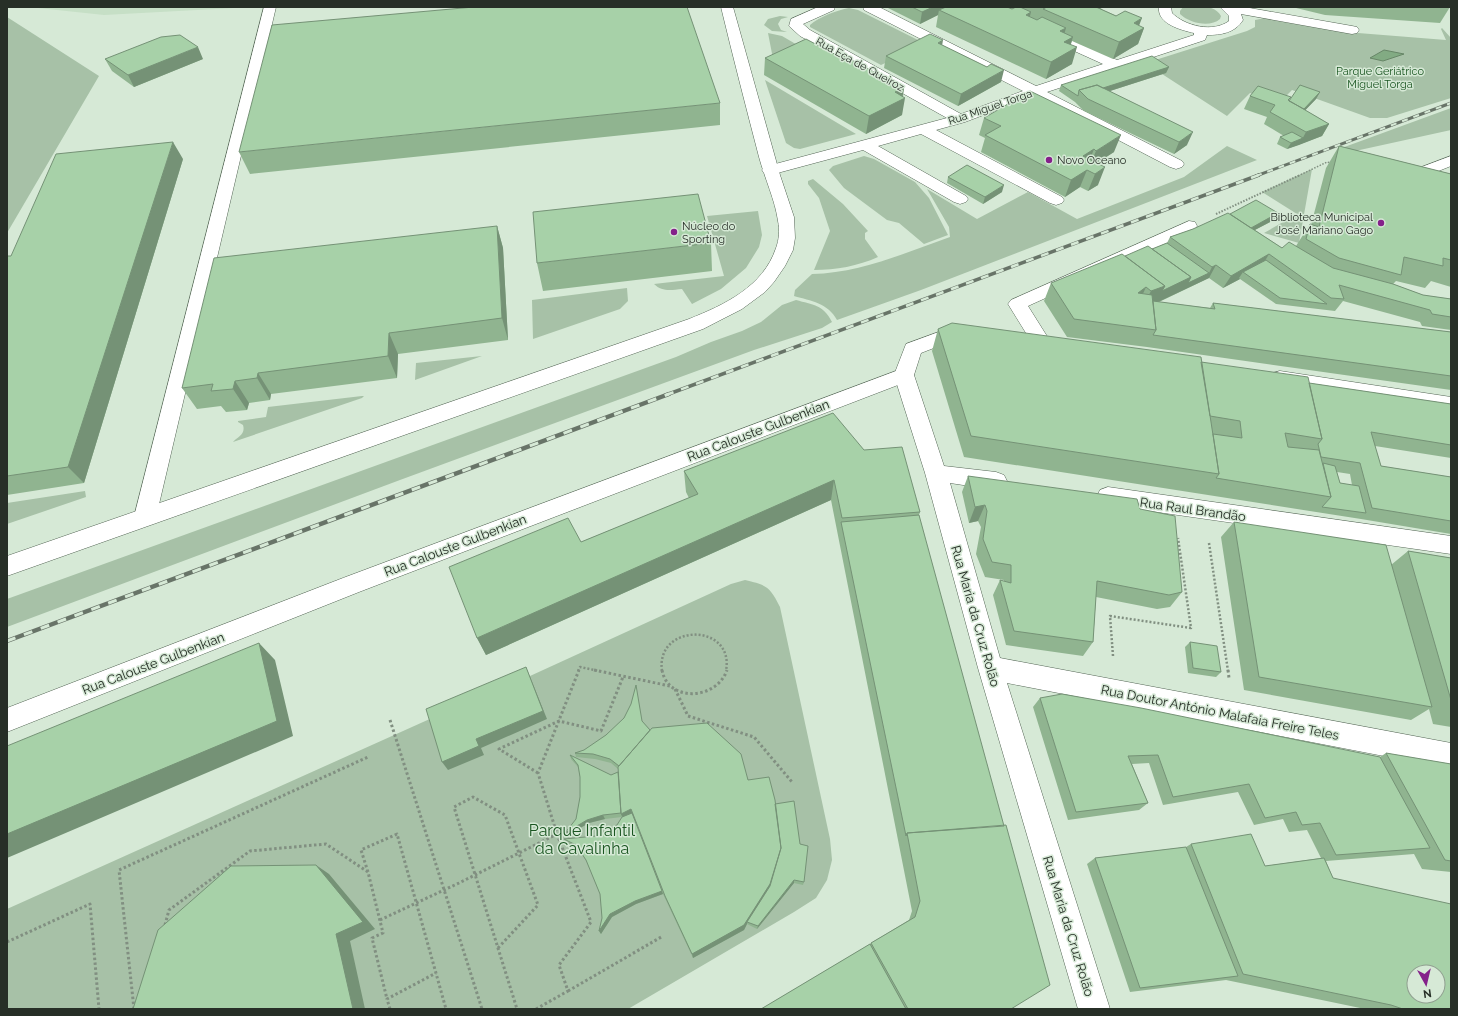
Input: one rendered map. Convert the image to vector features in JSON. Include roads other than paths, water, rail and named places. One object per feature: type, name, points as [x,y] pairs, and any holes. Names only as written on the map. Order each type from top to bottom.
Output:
[{"type":"street","points":[[145,517],[270,7]]},
{"type":"street","points":[[7,566],[689,326],[727,311],[748,297],[764,283],[776,268],[784,253],[787,239],[787,222],[770,170],[727,7]]},
{"type":"street","name":"Rua Eça de Queiroz","points":[[829,7],[796,22],[796,26],[805,33],[960,119]]},
{"type":"street","points":[[869,7],[1176,164]]},
{"type":"street","points":[[1160,8],[1172,20],[1190,28],[1213,31],[1231,27],[1236,23],[1237,18],[1234,13],[1227,8]]},
{"type":"street","points":[[1227,8],[1352,30]]},
{"type":"street","points":[[1030,26],[1117,65]]},
{"type":"street","name":"Rua Miguel Torga","points":[[770,170],[960,119],[1035,91],[1200,37],[1201,30]]},
{"type":"street","points":[[923,129],[1056,200]]},
{"type":"street","points":[[866,145],[960,199]]},
{"type":"street","points":[[1425,171],[1451,161]]},
{"type":"street","points":[[1010,338],[1049,342],[1017,304],[1189,226]]},
{"type":"street","points":[[904,375],[913,349],[955,332],[986,336]]},
{"type":"street","name":"Rua Maria da Cruz Rolão","points":[[904,375],[936,473],[990,668],[1094,1009]]},
{"type":"street","name":"Rua Calouste Gulbenkian","points":[[7,720],[358,582],[904,375]]},
{"type":"street","points":[[1262,375],[1451,404]]},
{"type":"street","points":[[936,473],[1013,483]]},
{"type":"street","name":"Rua Raul Brandão","points":[[1089,494],[1451,545]]},
{"type":"street","name":"Rua Doutor António Malafaia Freire Teles","points":[[990,668],[1451,756]]},
{"type":"railway","points":[[1256,176],[1451,103]]},
{"type":"railway","points":[[666,395],[1259,175]]},
{"type":"railway","points":[[7,641],[669,394]]},
{"type":"place","name":"Novo Oceano","points":[[1049,160]]},
{"type":"place","name":"Biblioteca Municipal José Mariano Gago","points":[[1381,223]]},
{"type":"place","name":"Núcleo do Sporting","points":[[674,232]]},
{"type":"park label","name":"Parque Geriátrico Miguel Torga","points":[[1380,77]]},
{"type":"park label","name":"Parque Infantil da Cavalinha","points":[[582,839]]}]
